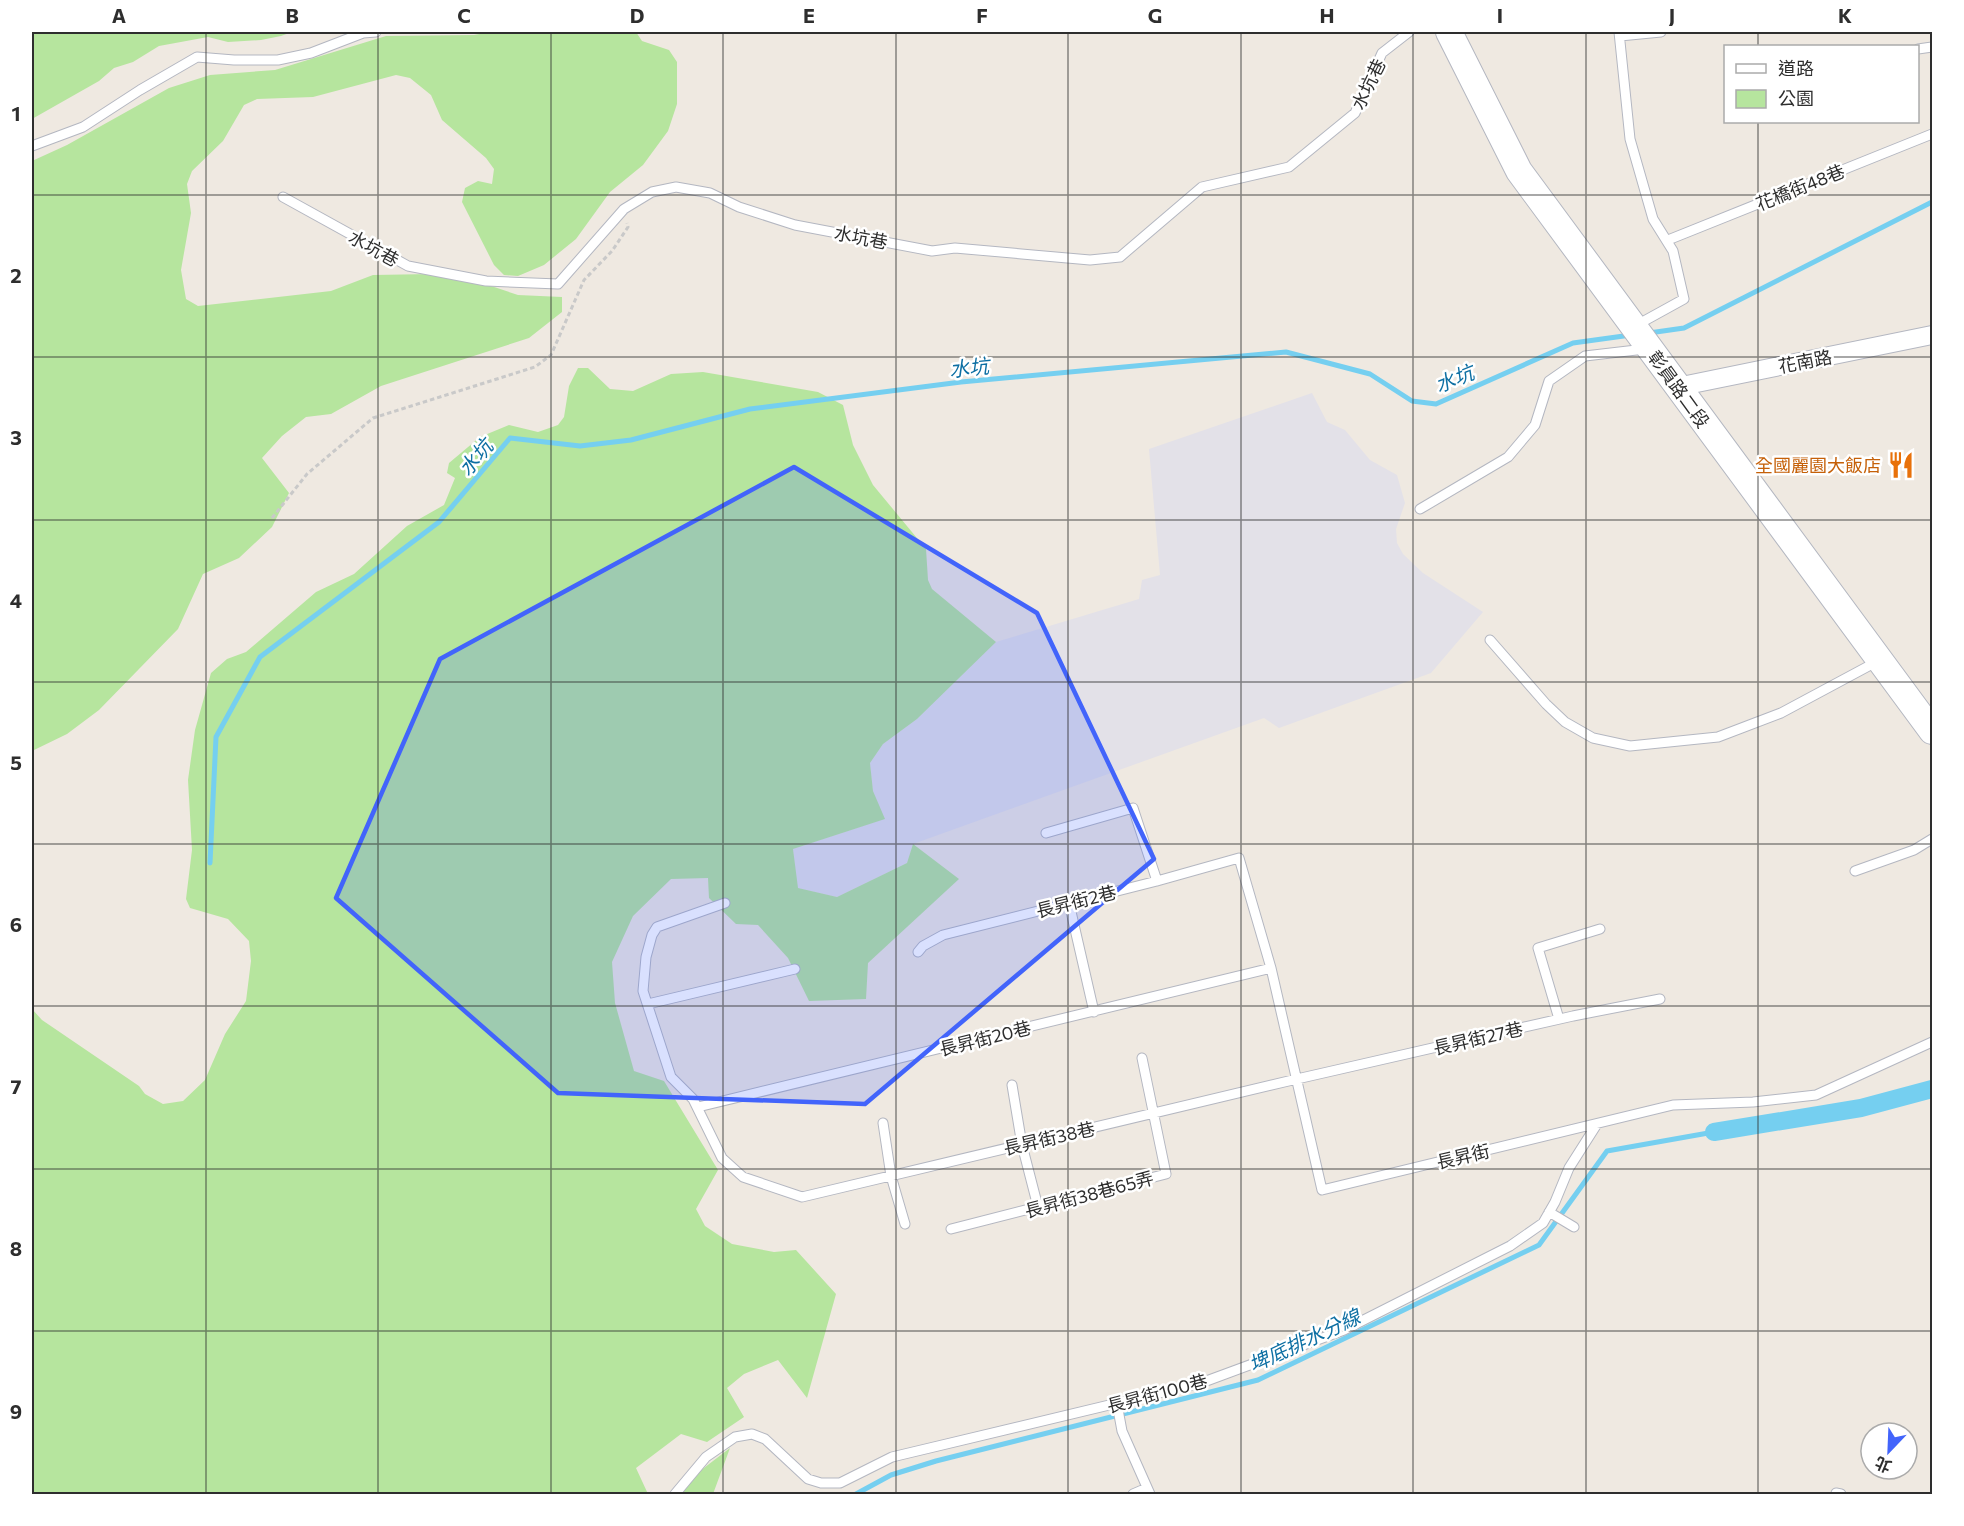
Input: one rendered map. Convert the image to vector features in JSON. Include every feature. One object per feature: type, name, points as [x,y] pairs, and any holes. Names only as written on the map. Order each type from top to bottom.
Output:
[{"type":"main road","name":"彰員路二段","points":[[1449,32],[1519,171],[1932,731]]},
{"type":"street","name":"花南路","points":[[1677,387],[1932,335]]},
{"type":"lane","points":[[32,146],[83,127],[140,90],[198,57],[279,60],[311,53],[363,33],[376,32]]},
{"type":"lane","name":"水坑巷","points":[[283,197],[408,266],[486,281],[558,284],[624,209],[652,192],[676,187],[710,193],[739,207],[795,225],[932,250],[955,248],[1090,260],[1120,257],[1202,186],[1289,167],[1355,113],[1382,53],[1409,32]]},
{"type":"lane","points":[[1633,327],[1684,299],[1672,251],[1668,240],[1653,219],[1630,139],[1620,34],[1661,32]]},
{"type":"lane","name":"花橋街48巷","points":[[1668,240],[1932,134]]},
{"type":"lane","points":[[1420,509],[1508,457],[1535,425],[1549,381],[1585,356],[1649,348]]},
{"type":"lane","points":[[1490,640],[1546,704],[1565,722],[1593,738],[1630,746],[1718,737],[1781,713],[1880,661]]},
{"type":"lane","points":[[1046,833],[1133,808],[1157,881]]},
{"type":"lane","points":[[1855,871],[1914,850],[1932,839]]},
{"type":"lane","name":"長昇街2巷","points":[[918,952],[923,946],[943,935],[1239,858]]},
{"type":"lane","name":"長昇街","points":[[1239,858],[1271,969],[1322,1190],[1673,1105],[1753,1102],[1816,1095],[1932,1042]]},
{"type":"lane","points":[[698,1107],[671,1077],[643,992],[646,957],[652,935],[657,927],[725,903]]},
{"type":"lane","points":[[1069,903],[1094,1012]]},
{"type":"lane","points":[[1559,1019],[1538,948],[1600,929]]},
{"type":"lane","points":[[648,1004],[795,969]]},
{"type":"lane","name":"長昇街20巷","points":[[698,1107],[1271,969]]},
{"type":"lane","name":"長昇街27巷","points":[[1298,1079],[1559,1019],[1660,999]]},
{"type":"lane","points":[[1142,1058],[1153,1113]]},
{"type":"lane","name":"長昇街38巷","points":[[698,1107],[722,1158],[743,1177],[802,1197],[1298,1079]]},
{"type":"lane","points":[[1012,1085],[1022,1144],[1038,1207]]},
{"type":"lane","name":"長昇街38巷65弄","points":[[951,1230],[1166,1174],[1153,1113]]},
{"type":"lane","points":[[883,1123],[891,1176],[905,1224]]},
{"type":"lane","name":"長昇街100巷","points":[[675,1494],[706,1456],[735,1437],[753,1434],[765,1439],[808,1479],[820,1483],[840,1483],[892,1457],[1201,1383],[1344,1330],[1510,1246],[1543,1223],[1569,1168],[1597,1124]]},
{"type":"lane","points":[[1549,1212],[1574,1227]]},
{"type":"lane","points":[[1117,1404],[1122,1431],[1149,1491],[1133,1494]]},
{"type":"path","points":[[272,518],[307,474],[373,418],[535,367],[551,355],[584,280],[612,251],[627,227],[624,209]]},
{"type":"highlighted area","points":[[794,467],[1037,613],[1154,859],[865,1104],[558,1093],[336,898],[440,659]]},
{"type":"shaded area","points":[[1312,393],[1327,422],[1345,430],[1370,460],[1397,475],[1405,503],[1396,529],[1397,543],[1403,554],[1423,573],[1483,612],[1431,673],[1279,728],[1264,718],[913,844],[907,863],[837,897],[797,888],[793,849],[884,819],[873,791],[870,763],[883,744],[917,719],[996,642],[1139,599],[1142,580],[1160,575],[1149,449]]},
{"type":"green space","points":[[32,32],[292,32],[261,40],[228,42],[208,37],[159,46],[133,62],[114,68],[99,81],[32,119]]},
{"type":"green space","points":[[490,32],[636,32],[642,41],[669,50],[677,62],[677,104],[668,131],[643,165],[610,192],[576,239],[544,265],[518,276],[504,275],[494,265],[462,202],[465,188],[478,181],[492,184],[494,169],[486,158],[442,120],[431,95],[410,78],[396,75],[313,97],[257,99],[244,105],[223,141],[192,171],[187,184],[191,213],[181,270],[186,299],[198,306],[331,291],[373,275],[432,274],[461,276],[518,295],[562,297],[562,312],[529,338],[381,386],[331,414],[306,417],[282,436],[262,458],[289,493],[272,527],[239,558],[203,574],[178,629],[99,710],[67,734],[32,751],[32,161],[67,145],[169,88],[210,75],[275,70],[386,36],[474,35]]},
{"type":"green space","points":[[578,368],[588,368],[610,389],[633,391],[671,374],[703,372],[818,392],[843,405],[853,445],[873,485],[926,549],[928,580],[932,589],[996,642],[917,719],[883,744],[870,763],[873,791],[885,819],[793,849],[798,888],[837,897],[907,863],[913,844],[959,879],[868,963],[866,999],[809,1001],[788,958],[758,925],[736,924],[709,898],[708,878],[671,879],[633,916],[612,962],[615,1003],[634,1071],[664,1081],[718,1170],[696,1209],[705,1226],[732,1244],[774,1252],[796,1250],[836,1294],[807,1398],[778,1360],[744,1374],[727,1388],[744,1417],[707,1442],[681,1434],[636,1468],[648,1494],[32,1494],[32,1009],[42,1020],[139,1086],[145,1094],[163,1104],[183,1101],[205,1080],[225,1034],[246,1001],[251,961],[249,941],[228,919],[190,908],[186,899],[192,850],[188,780],[195,730],[211,673],[227,659],[246,652],[316,592],[354,574],[407,526],[444,505],[455,478],[447,473],[449,463],[480,437],[509,425],[538,432],[558,425],[564,417],[569,386]]},
{"type":"green space","points":[[730,1448],[713,1494],[679,1494],[683,1484]]},
{"type":"waterway","name":"水坑","points":[[1649,333],[1684,328],[1932,202]]},
{"type":"waterway","name":"水坑","points":[[210,863],[216,737],[260,657],[439,522],[510,438],[580,446],[631,440],[750,409],[961,382],[1286,352],[1370,374],[1412,401],[1436,404],[1573,343],[1631,335]]},
{"type":"waterway","points":[[1714,1132],[1861,1108],[1932,1089]]},
{"type":"waterway","name":"埤底排水分線","points":[[856,1494],[891,1475],[936,1461],[1258,1380],[1539,1245],[1607,1151],[1714,1132]]},
{"type":"place","name":"全國麗園大飯店","points":[[1901,465]]}]
